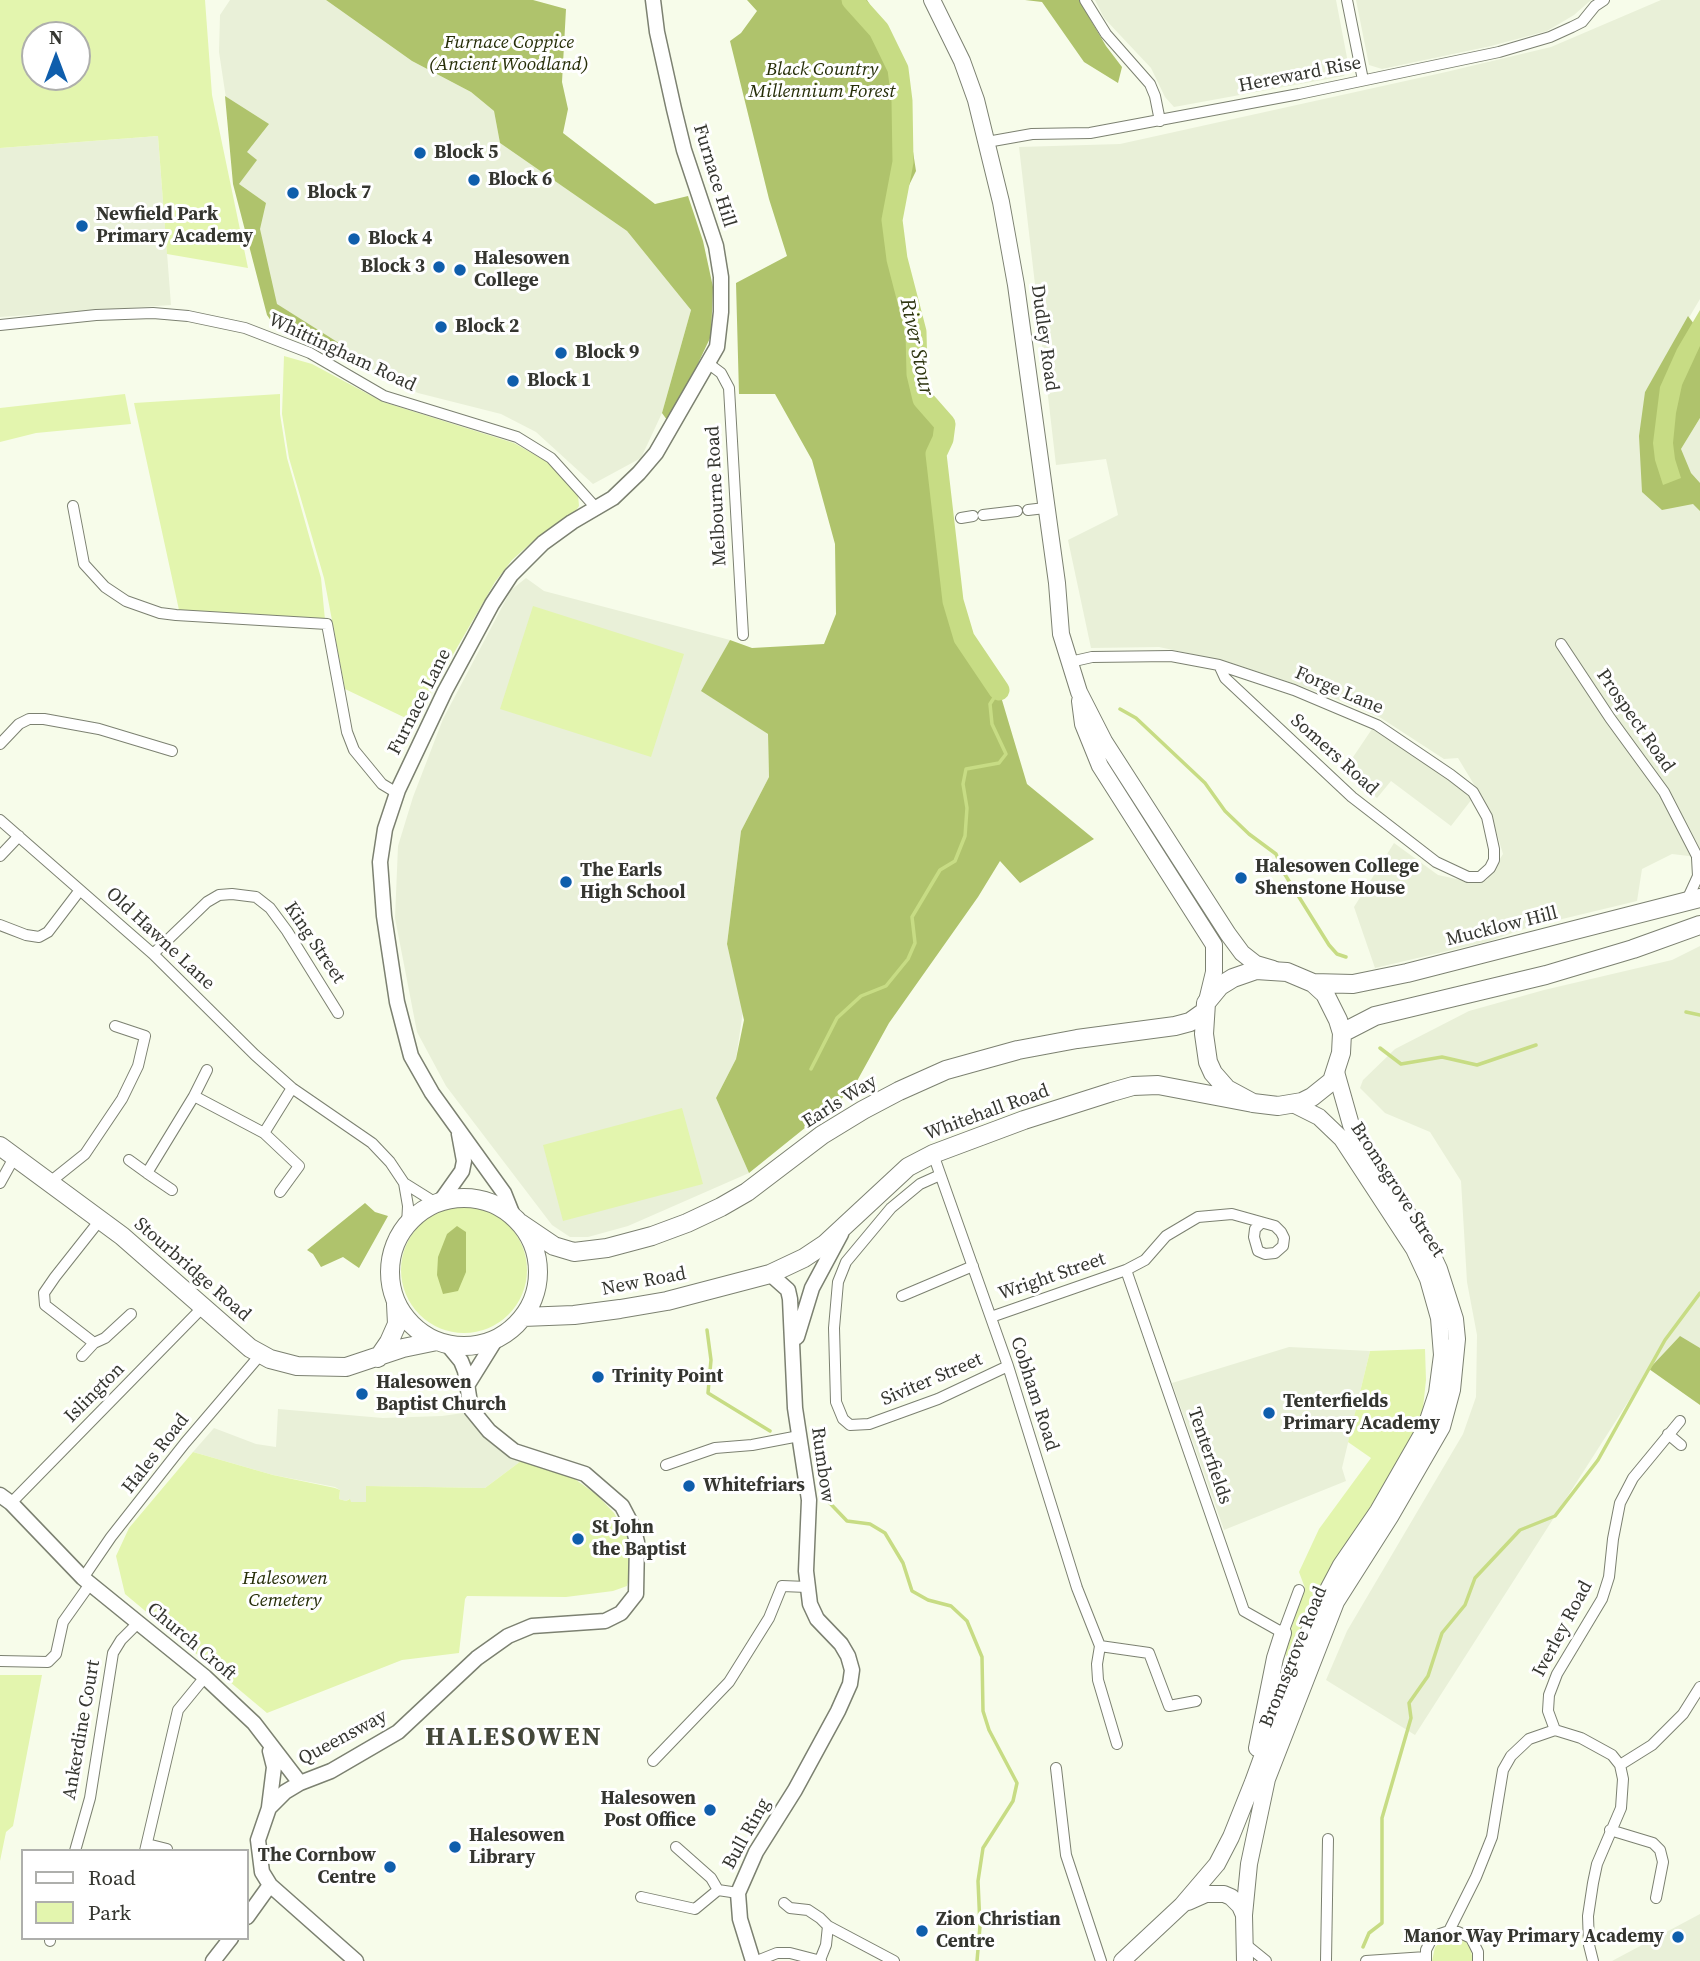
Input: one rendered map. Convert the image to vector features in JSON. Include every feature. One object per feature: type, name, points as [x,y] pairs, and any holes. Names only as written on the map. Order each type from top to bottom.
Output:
[{"type":"highway","name":"Mucklow Hill","points":[[1313,983],[1353,984],[1693,900]]},
{"type":"highway","points":[[1342,1033],[1376,1016],[1546,975],[1633,949],[1700,925]]},
{"type":"highway","points":[[1256,970],[1275,970],[1313,983],[1325,994],[1342,1033],[1341,1053],[1332,1081],[1312,1097],[1278,1106],[1253,1103],[1227,1089],[1213,1073],[1205,1048],[1205,1008],[1220,986],[1256,970]]},
{"type":"highway","name":"Earls Way","points":[[517,1220],[554,1246],[574,1252],[607,1248],[652,1236],[721,1207],[747,1192],[822,1135],[863,1110],[946,1070],[1018,1050],[1175,1026],[1190,1022],[1205,1008]]},
{"type":"highway","name":"Whitehall Road","points":[[770,1274],[804,1258],[843,1230],[901,1173],[933,1154],[1024,1120],[1133,1086],[1158,1085],[1253,1103]]},
{"type":"highway","name":"Stourbridge Road","points":[[7,1151],[100,1220],[250,1348],[261,1354],[290,1365],[346,1367],[403,1348],[442,1343]]},
{"type":"highway","points":[[377,1358],[389,1342],[397,1324],[396,1301],[390,1277],[391,1257],[398,1238],[421,1212],[438,1203],[456,1199],[480,1200],[495,1205],[517,1220],[532,1242],[538,1270],[536,1291],[523,1317],[511,1330],[496,1339],[475,1346],[442,1343],[412,1325],[396,1301]]},
{"type":"highway","name":"New Road","points":[[523,1317],[575,1315],[667,1301],[770,1274]]},
{"type":"main road","name":"Dudley Road","points":[[932,0],[961,61],[976,100],[987,142],[1016,285],[1057,583],[1061,634],[1079,692]]},
{"type":"main road","points":[[1079,692],[1104,741],[1228,934],[1242,953],[1256,964],[1275,970]]},
{"type":"main road","points":[[1079,692],[1083,724],[1100,766],[1214,945],[1214,972],[1205,1008]]},
{"type":"main road","name":"Bromsgrove Street","points":[[1336,1072],[1351,1125],[1425,1239],[1434,1274]]},
{"type":"main road","name":"Bromsgrove Street","points":[[1293,1104],[1319,1117],[1342,1139],[1414,1249],[1434,1274]]},
{"type":"main road","name":"Bromsgrove Road","points":[[1122,1961],[1182,1905],[1217,1864],[1253,1782],[1322,1601],[1341,1565],[1378,1511],[1425,1429],[1437,1393],[1442,1355],[1434,1274]]},
{"type":"main road","name":"Bromsgrove Road","points":[[1245,1953],[1244,1915],[1252,1846],[1267,1779],[1336,1602],[1390,1517],[1442,1427],[1452,1390],[1457,1339],[1455,1319],[1434,1274]]},
{"type":"main road","points":[[1253,1782],[1272,1671],[1283,1633]]},
{"type":"main road","points":[[1182,1905],[1206,1894],[1224,1894],[1240,1906],[1244,1915]]},
{"type":"street","name":"Furnace Hill","points":[[653,0],[674,110],[684,150],[716,246],[721,277],[717,347],[709,364]]},
{"type":"street","points":[[1085,0],[1106,34],[1150,84],[1160,121]]},
{"type":"street","points":[[1347,0],[1363,80]]},
{"type":"street","name":"Hereward Rise","points":[[987,142],[1032,134],[1090,133],[1160,121],[1525,46],[1582,22],[1595,6],[1604,0]]},
{"type":"street","name":"Whittingham Road","points":[[0,325],[96,315],[153,313],[199,318],[245,328],[310,353],[384,396],[517,437],[551,458],[597,509]]},
{"type":"street","name":"Furnace Lane","points":[[517,1220],[504,1193],[432,1093],[411,1056],[397,1002],[384,916],[380,862],[385,829],[397,793],[445,691],[492,604],[511,575],[543,543],[613,498],[656,453],[709,364]]},
{"type":"street","name":"Melbourne Road","points":[[709,364],[722,373],[729,388],[743,635]]},
{"type":"street","points":[[73,506],[83,564],[105,587],[126,601],[160,613],[176,615],[327,624],[344,720],[354,750],[382,784],[397,793]]},
{"type":"street","points":[[1028,510],[1045,508]]},
{"type":"street","points":[[961,518],[1017,511]]},
{"type":"street","name":"Prospect Road","points":[[1561,644],[1664,792],[1698,860],[1693,900]]},
{"type":"street","name":"Forge Lane","points":[[1070,662],[1092,657],[1171,656],[1219,664],[1294,690],[1377,725],[1473,792],[1486,817],[1494,860],[1480,877],[1468,877]]},
{"type":"street","name":"Somers Road","points":[[1219,664],[1225,678],[1352,797],[1436,862],[1468,877]]},
{"type":"street","points":[[0,744],[19,724],[29,719],[44,719],[99,729],[172,751]]},
{"type":"street","name":"Old Hawne Lane","points":[[0,820],[153,954],[292,1088],[372,1143],[404,1183]]},
{"type":"street","points":[[0,856],[19,836]]},
{"type":"street","points":[[0,925],[39,937],[48,932],[80,890]]},
{"type":"street","name":"King Street","points":[[153,954],[207,902],[219,895],[256,897],[270,908],[287,931],[338,1013]]},
{"type":"street","points":[[50,1181],[85,1154],[122,1099],[138,1066],[145,1036],[115,1026]]},
{"type":"street","points":[[148,1173],[207,1070]]},
{"type":"street","points":[[264,1133],[292,1088]]},
{"type":"street","points":[[194,1096],[264,1133],[299,1166],[280,1192]]},
{"type":"street","name":"Furnace Lane","points":[[438,1203],[462,1171],[464,1161],[459,1132]]},
{"type":"street","points":[[0,1183],[7,1151]]},
{"type":"street","name":"Cobham Road","points":[[933,1154],[1008,1366],[1077,1588],[1100,1646]]},
{"type":"street","points":[[129,1160],[172,1190]]},
{"type":"street","name":"Siviter Street","points":[[940,1175],[920,1184],[891,1208],[846,1262],[838,1282],[834,1328],[836,1402],[843,1419],[850,1425],[869,1424],[938,1399],[1008,1366]]},
{"type":"street","points":[[404,1183],[438,1203]]},
{"type":"street","points":[[404,1183],[408,1206],[407,1226]]},
{"type":"street","name":"Wright Street","points":[[990,1317],[1126,1270],[1145,1260],[1166,1236],[1198,1217],[1232,1214],[1261,1223]]},
{"type":"street","points":[[93,1343],[45,1305],[44,1293],[100,1220]]},
{"type":"street","name":"Rumbow","points":[[793,1348],[812,1288],[843,1230]]},
{"type":"street","points":[[902,1296],[973,1266]]},
{"type":"street","name":"Tenterfields","points":[[1126,1270],[1244,1611],[1283,1633]]},
{"type":"street","name":"Rumbow","points":[[770,1274],[788,1290],[792,1366],[810,1516],[807,1539],[807,1587],[810,1604],[817,1619],[841,1644],[852,1670],[850,1684],[838,1711],[806,1770]]},
{"type":"street","name":"Islington","points":[[5,1499],[203,1307]]},
{"type":"street","points":[[82,1356],[93,1343],[105,1338],[131,1314]]},
{"type":"street","points":[[468,1384],[496,1339]]},
{"type":"street","points":[[442,1343],[461,1361],[468,1384]]},
{"type":"street","name":"Hales Road","points":[[0,1661],[48,1662],[55,1654],[63,1622],[111,1538],[261,1354]]},
{"type":"street","name":"Queensway","points":[[269,1808],[285,1792],[300,1783],[331,1771],[398,1732],[477,1658],[508,1636],[532,1626],[605,1621],[621,1613],[636,1594],[637,1542],[622,1506],[585,1474],[514,1451],[476,1417],[471,1409],[468,1384]]},
{"type":"street","name":"Iverley Road","points":[[1555,1730],[1548,1710],[1549,1695],[1557,1674],[1602,1599],[1609,1577],[1620,1503],[1633,1478],[1680,1421]]},
{"type":"street","points":[[1668,1434],[1681,1445]]},
{"type":"street","points":[[666,1465],[715,1448],[752,1445],[799,1436]]},
{"type":"street","name":"Church Croft","points":[[5,1499],[87,1581],[205,1678],[254,1723],[300,1783]]},
{"type":"street","points":[[653,1761],[729,1682],[769,1618],[782,1586],[807,1587]]},
{"type":"street","points":[[1283,1633],[1299,1590]]},
{"type":"street","name":"Ankerdine Court","points":[[76,1849],[90,1798],[113,1653],[121,1640],[138,1623]]},
{"type":"street","points":[[1118,1744],[1098,1680],[1100,1646],[1149,1653],[1169,1706],[1196,1701]]},
{"type":"street","points":[[167,1849],[146,1847],[178,1710],[205,1678]]},
{"type":"street","points":[[1620,1765],[1652,1745],[1683,1714],[1700,1687]]},
{"type":"street","points":[[1448,1931],[1476,1877],[1492,1837],[1503,1770],[1511,1756],[1529,1739],[1555,1730],[1595,1745],[1612,1755],[1620,1765],[1623,1779],[1621,1808],[1597,1864],[1588,1916],[1589,1945],[1593,1961]]},
{"type":"street","points":[[268,1742],[274,1767],[269,1808],[258,1840],[262,1872],[270,1885],[356,1961]]},
{"type":"street","points":[[1056,1768],[1066,1855],[1101,1961]]},
{"type":"street","name":"Bull Ring","points":[[755,1961],[740,1919],[738,1894],[756,1852],[806,1770]]},
{"type":"street","points":[[1610,1830],[1653,1843],[1660,1850],[1663,1862],[1656,1898]]},
{"type":"street","points":[[1326,1961],[1328,1839]]},
{"type":"street","points":[[676,1847],[711,1878],[718,1890],[738,1894]]},
{"type":"street","points":[[248,1916],[270,1885]]},
{"type":"street","points":[[641,1897],[695,1909],[718,1890]]},
{"type":"street","points":[[784,1903],[790,1908],[808,1910],[828,1926],[894,1961]]},
{"type":"street","points":[[755,1961],[777,1953],[790,1953],[821,1961],[828,1926]]},
{"type":"street","points":[[1366,1961],[1426,1959],[1431,1940],[1448,1931],[1471,1938],[1478,1952],[1478,1961]]},
{"type":"street","points":[[213,1961],[229,1940]]},
{"type":"street","points":[[1245,1953],[1266,1961]]},
{"type":"shaded area","name":"Halesowen College","points":[[230,0],[326,0],[412,61],[471,92],[494,111],[500,143],[627,231],[691,310],[662,413],[641,458],[593,484],[536,432],[501,414],[418,393],[276,328],[239,184],[219,52],[220,15]]},
{"type":"shaded area","points":[[1095,0],[1336,0],[1349,68],[1344,76],[1174,107],[1165,97],[1151,68],[1104,18]]},
{"type":"shaded area","points":[[1356,0],[1591,0],[1574,15],[1547,31],[1382,69],[1369,65]]},
{"type":"shaded area","points":[[1661,0],[1700,0],[1700,299],[1645,392],[1681,449],[1700,418],[1700,855],[1697,857],[1672,854],[1642,869],[1637,901],[1529,927],[1490,941],[1375,968],[1354,907],[1394,843],[1438,875],[1475,883],[1487,880],[1503,854],[1490,811],[1458,758],[1444,759],[1381,718],[1324,694],[1225,661],[1159,647],[1091,648],[1068,540],[1118,515],[1106,459],[1056,465],[1019,147],[1120,144],[1446,72],[1551,47]]},
{"type":"shaded area","name":"Newfield Park Primary Academy","points":[[158,136],[171,305],[0,317],[0,148]]},
{"type":"shaded area","points":[[1700,310],[1700,346],[1682,385],[1676,413],[1673,443],[1681,478],[1663,485],[1653,443],[1660,387],[1677,349]]},
{"type":"shaded area","name":"The Earls High School","points":[[526,578],[544,591],[730,640],[702,691],[768,734],[769,777],[741,831],[727,944],[743,1011],[736,1059],[716,1098],[749,1173],[628,1226],[588,1237],[570,1237],[552,1225],[446,1086],[417,1032],[395,918],[398,846],[413,797],[443,719],[511,590]]},
{"type":"shaded area","points":[[1372,729],[1438,771],[1472,799],[1451,826],[1391,781],[1377,798],[1343,772]]},
{"type":"shaded area","points":[[1700,946],[1700,1372],[1649,1369],[1415,1735],[1326,1680],[1347,1631],[1463,1434],[1476,1397],[1477,1335],[1467,1282],[1461,1181],[1430,1132],[1385,1113],[1360,1088],[1363,1080],[1395,1049],[1469,1011],[1672,960]]},
{"type":"shaded area","name":"Tenterfields Primary Academy","points":[[1289,1347],[1370,1351],[1342,1468],[1346,1481],[1224,1530],[1172,1383]]},
{"type":"shaded area","points":[[278,1409],[383,1418],[463,1413],[521,1461],[485,1488],[366,1486],[366,1502],[350,1502],[349,1499],[339,1499],[340,1490],[335,1487],[273,1475],[193,1452],[214,1428],[256,1444],[276,1447]]},
{"type":"shaded area","name":"Manor Way Primary Academy","points":[[1700,1914],[1700,1961],[1612,1961]]},
{"type":"green space","points":[[0,0],[205,0],[212,95],[248,268],[167,254],[158,136],[0,148]]},
{"type":"green space","name":"Furnace Coppice (Ancient Woodland)","points":[[326,0],[533,0],[566,9],[562,82],[568,109],[563,133],[655,204],[688,196],[703,241],[713,287],[711,336],[676,410],[667,420],[662,413],[691,310],[627,231],[500,143],[494,111],[471,92],[412,61]]},
{"type":"green space","name":"Black Country Millennium Forest","points":[[747,0],[867,0],[897,48],[916,171],[892,220],[897,259],[916,332],[917,374],[923,398],[935,401],[948,413],[943,458],[952,539],[953,601],[964,638],[999,690],[1027,784],[1094,839],[1020,883],[1000,861],[978,897],[889,1023],[852,1090],[749,1173],[716,1098],[736,1059],[744,1020],[727,944],[741,831],[769,777],[768,734],[701,691],[730,640],[752,648],[824,644],[836,614],[835,544],[812,460],[775,394],[739,394],[736,283],[787,256],[769,199],[730,41],[741,33],[757,11]]},
{"type":"green space","points":[[1025,0],[1079,0],[1106,46],[1122,67],[1118,83],[1084,62],[1042,2]]},
{"type":"green space","points":[[225,96],[269,124],[247,152],[257,160],[239,184],[266,203],[260,229],[277,304],[342,345],[333,356],[276,328],[267,315],[233,184]]},
{"type":"green space","points":[[1688,316],[1700,332],[1700,418],[1681,449],[1691,473],[1700,483],[1700,511],[1693,504],[1662,510],[1642,492],[1639,436],[1645,392]]},
{"type":"green space","points":[[284,356],[312,364],[383,402],[514,443],[549,463],[578,495],[579,506],[573,515],[539,536],[512,560],[495,582],[414,722],[345,689],[324,578],[289,458],[282,414]]},
{"type":"green space","points":[[125,394],[131,424],[36,433],[0,442],[0,408]]},
{"type":"green space","points":[[280,394],[280,414],[287,458],[321,578],[325,620],[179,610],[134,403]]},
{"type":"green space","points":[[533,606],[684,654],[651,757],[500,709]]},
{"type":"green space","points":[[682,1108],[703,1184],[563,1221],[543,1145]]},
{"type":"green space","points":[[365,1203],[375,1212],[388,1216],[359,1268],[343,1257],[321,1267],[307,1250]]},
{"type":"green space","points":[[464,1207],[488,1212],[509,1225],[522,1246],[527,1270],[522,1294],[509,1315],[488,1328],[464,1333],[440,1328],[419,1315],[406,1294],[401,1270],[406,1246],[419,1225],[440,1212]]},
{"type":"green space","points":[[457,1226],[466,1232],[466,1272],[458,1291],[443,1294],[437,1275],[438,1257],[447,1234]]},
{"type":"green space","points":[[1680,1336],[1700,1348],[1700,1405],[1649,1369]]},
{"type":"green space","points":[[1425,1349],[1426,1380],[1422,1417],[1410,1446],[1333,1568],[1295,1643],[1286,1674],[1286,1648],[1305,1588],[1299,1572],[1319,1529],[1371,1458],[1348,1442],[1370,1351]]},
{"type":"green space","name":"Halesowen Cemetery","points":[[193,1452],[273,1475],[335,1488],[340,1490],[339,1499],[350,1499],[351,1502],[366,1502],[366,1486],[485,1488],[521,1461],[572,1477],[597,1495],[614,1513],[632,1549],[632,1565],[627,1586],[613,1591],[566,1597],[467,1596],[459,1653],[402,1660],[267,1713],[125,1594],[116,1556],[129,1528]]},
{"type":"green space","points":[[0,1675],[42,1675],[13,1826],[6,1832],[0,1861]]},
{"type":"green space","points":[[1452,1936],[1465,1940],[1470,1945],[1473,1961],[1432,1961],[1435,1947],[1445,1938]]},
{"type":"waterway","name":"River Stour","points":[[852,0],[879,30],[898,69],[902,101],[903,162],[892,220],[897,259],[916,332],[917,374],[923,399],[945,424],[943,439],[936,454],[953,601],[964,638],[999,690]]},
{"type":"waterway","points":[[811,1069],[837,1018],[861,996],[886,986],[908,959],[915,943],[912,917],[940,870],[955,861],[965,836],[967,808],[963,784],[966,769],[999,763],[1006,754],[992,724],[990,704],[999,690]]},
{"type":"waterway","points":[[1120,709],[1136,718],[1205,783],[1225,811],[1249,834],[1276,854],[1284,873],[1329,945],[1337,954],[1346,957]]},
{"type":"waterway","points":[[1686,1012],[1700,1015]]},
{"type":"waterway","points":[[1380,1048],[1401,1064],[1442,1057],[1477,1065],[1536,1045]]},
{"type":"waterway","points":[[1363,1947],[1369,1933],[1382,1923],[1382,1818],[1411,1718],[1409,1703],[1428,1676],[1442,1633],[1465,1605],[1475,1578],[1520,1530],[1555,1516],[1598,1460],[1665,1340],[1700,1293]]},
{"type":"waterway","points":[[707,1330],[711,1360],[708,1393],[770,1431]]},
{"type":"waterway","points":[[824,1497],[847,1521],[870,1524],[885,1533],[903,1563],[912,1591],[928,1600],[951,1606],[967,1621],[982,1657],[983,1711],[989,1730],[1017,1783],[1013,1801],[983,1848],[978,1881],[980,1926],[977,1961]]},
{"type":"place","name":"Block 5","points":[[420,153]]},
{"type":"place","name":"Block 6","points":[[474,180]]},
{"type":"place","name":"Block 7","points":[[293,193]]},
{"type":"place","name":"Newfield Park Primary Academy","points":[[82,226]]},
{"type":"place","name":"Block 4","points":[[354,239]]},
{"type":"place","name":"Block 3","points":[[439,267]]},
{"type":"place","name":"Halesowen College","points":[[460,270]]},
{"type":"place","name":"Block 2","points":[[441,327]]},
{"type":"place","name":"Block 9","points":[[561,353]]},
{"type":"place","name":"Block 1","points":[[513,381]]},
{"type":"place","name":"Halesowen College Shenstone House","points":[[1241,878]]},
{"type":"place","name":"The Earls High School","points":[[566,882]]},
{"type":"place","name":"Trinity Point","points":[[598,1377]]},
{"type":"place","name":"Halesowen Baptist Church","points":[[362,1394]]},
{"type":"place","name":"Tenterfields Primary Academy","points":[[1269,1413]]},
{"type":"place","name":"Whitefriars","points":[[689,1486]]},
{"type":"place","name":"St John the Baptist","points":[[578,1539]]},
{"type":"place","name":"Halesowen Post Office","points":[[710,1810]]},
{"type":"place","name":"Halesowen Library","points":[[455,1847]]},
{"type":"place","name":"The Cornbow Centre","points":[[390,1867]]},
{"type":"place","name":"Zion Christian Centre","points":[[922,1931]]},
{"type":"place","name":"Manor Way Primary Academy","points":[[1678,1937]]},
{"type":"district","name":"HALESOWEN","points":[[514,1738]]}]
